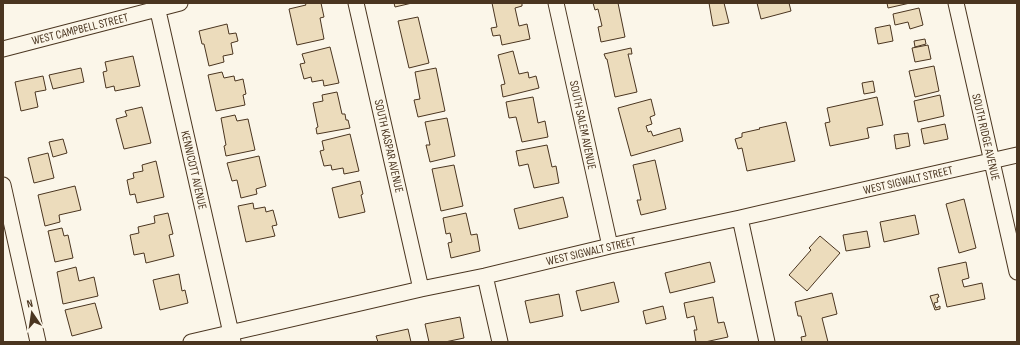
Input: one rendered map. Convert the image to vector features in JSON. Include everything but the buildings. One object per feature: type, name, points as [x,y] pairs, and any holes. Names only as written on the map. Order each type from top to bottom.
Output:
[{"type":"street","name":"WEST CAMPBELL STREET","points":[[3,49],[159,6],[180,3]]},
{"type":"street","name":"SOUTH KASPAR AVENUE","points":[[356,3],[421,289]]},
{"type":"street","name":"SOUTH SALEM AVENUE","points":[[556,3],[610,246]]},
{"type":"street","name":"SOUTH RIDGE AVENUE","points":[[956,3],[1017,272]]},
{"type":"street","name":"KENNICOTT AVENUE","points":[[159,6],[158,10],[232,338]]},
{"type":"street","name":"WEST SIGWALT STREET","points":[[191,342],[232,338],[421,289],[485,276],[610,246],[1017,155]]},
{"type":"street","points":[[3,185],[38,342]]},
{"type":"street","points":[[740,218],[767,342]]},
{"type":"street","points":[[485,276],[500,342]]}]
